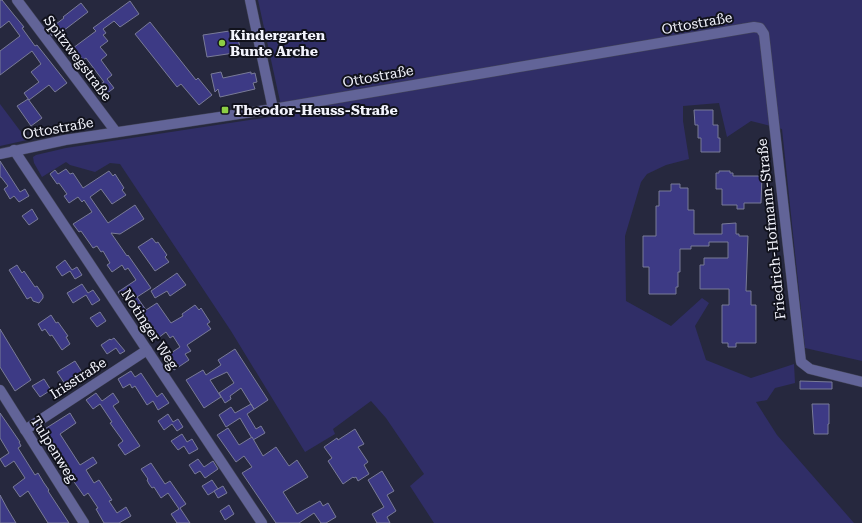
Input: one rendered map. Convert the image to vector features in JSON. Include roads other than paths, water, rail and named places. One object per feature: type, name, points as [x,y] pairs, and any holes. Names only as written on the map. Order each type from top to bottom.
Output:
[{"type":"street","name":"Spitzwegstraße","points":[[17,0],[116,132]]},
{"type":"street","points":[[250,0],[273,109]]},
{"type":"street","name":"Ottostraße","points":[[0,154],[14,150],[116,132],[273,109],[754,27],[760,28]]},
{"type":"street","name":"Friedrich-Hofmann-Straße","points":[[760,28],[764,34],[801,362],[810,369],[862,382]]},
{"type":"street","name":"Notinger Weg","points":[[14,150],[262,523]]},
{"type":"street","name":"Irisstraße","points":[[25,430],[147,350]]},
{"type":"street","name":"Tulpenweg","points":[[0,390],[84,523]]},
{"type":"place","name":"Kindergarten Bunte Arche","points":[[222,43]]},
{"type":"place","name":"Theodor-Heuss-Straße","points":[[225,110]]}]
